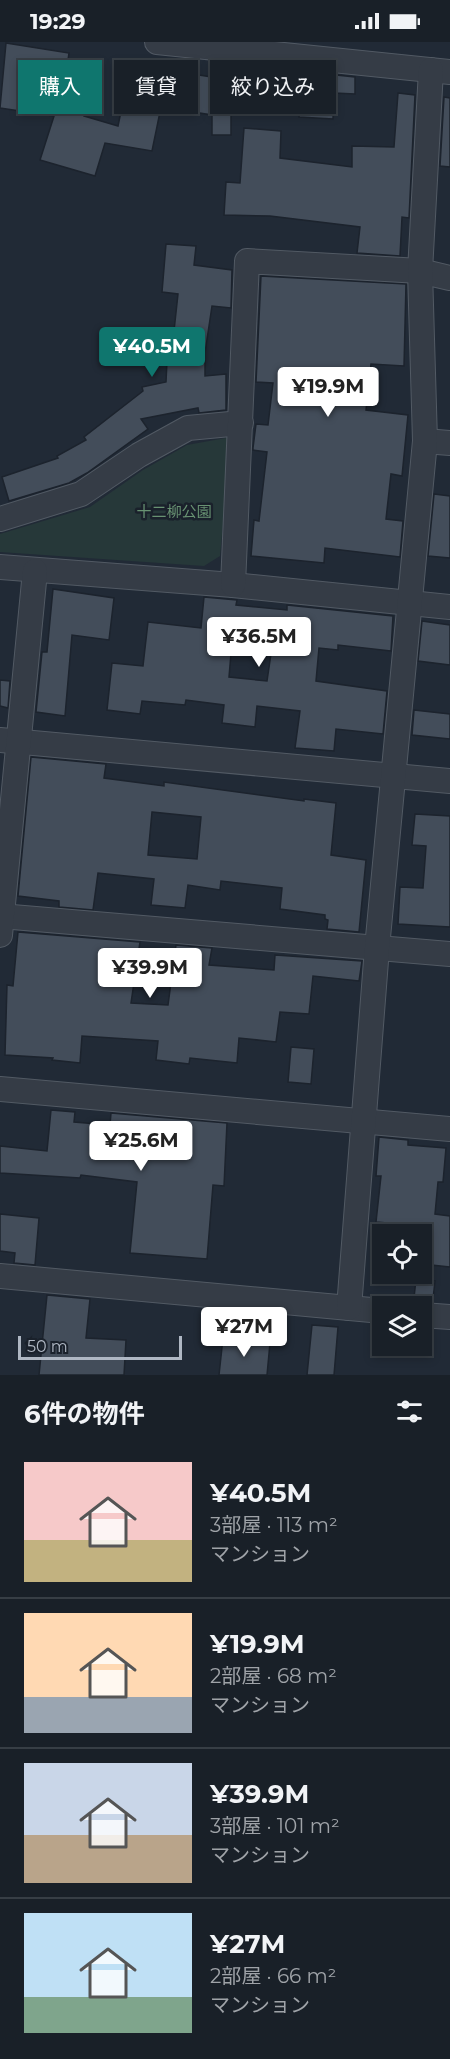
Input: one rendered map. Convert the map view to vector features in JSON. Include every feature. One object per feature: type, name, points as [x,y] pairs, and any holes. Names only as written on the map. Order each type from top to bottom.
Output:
[{"type":"street","points":[[157,42],[211,45],[441,71],[420,271],[425,441],[377,948],[349,1308]]},
{"type":"street","points":[[233,585],[247,261],[420,271],[450,278]]},
{"type":"street","points":[[0,519],[81,494],[139,455],[188,428],[241,423]]},
{"type":"street","points":[[425,441],[450,443]]},
{"type":"street","points":[[0,567],[233,585],[450,607]]},
{"type":"street","points":[[35,571],[9,741],[1,922],[450,954]]},
{"type":"street","points":[[9,741],[450,781]]},
{"type":"street","points":[[0,1089],[450,1130]]},
{"type":"street","points":[[0,1276],[372,1310]]},
{"type":"street","points":[[432,1316],[450,1317]]},
{"type":"green space","name":"十二柳公園","points":[[231,437],[220,556],[204,566],[0,552],[0,534],[90,507],[143,470],[187,445]]},
{"type":"building","points":[[6,43],[69,53],[68,60],[18,60],[18,111],[0,108]]},
{"type":"building","points":[[198,75],[210,77],[210,114],[231,114],[231,135],[212,135],[212,115],[198,113]]},
{"type":"building","points":[[336,75],[355,77],[355,94],[336,93]]},
{"type":"building","points":[[398,93],[415,95],[409,218],[402,217],[400,256],[357,253],[360,227],[270,216],[224,215],[226,182],[240,183],[244,128],[281,131],[280,158],[352,167],[352,146],[394,147]]},
{"type":"building","points":[[444,97],[450,98],[450,167],[440,166]]},
{"type":"building","points":[[40,114],[85,114],[84,116],[118,126],[120,114],[160,114],[152,151],[105,143],[95,176],[40,160],[54,116]]},
{"type":"building","points":[[299,114],[333,114],[333,119],[299,117]]},
{"type":"building","points":[[166,244],[196,246],[194,265],[232,270],[231,308],[212,306],[205,353],[205,376],[226,374],[226,410],[199,413],[198,408],[141,419],[148,429],[87,473],[69,483],[9,501],[2,477],[58,458],[57,456],[86,440],[84,437],[143,391],[142,387],[166,382],[168,340],[173,340],[178,294],[162,292]]},
{"type":"building","points":[[261,276],[406,284],[404,366],[371,364],[366,410],[408,415],[402,476],[391,474],[386,519],[403,521],[400,557],[325,548],[324,563],[251,556],[254,520],[259,521],[267,452],[253,450],[256,424],[268,425],[273,383],[256,382]]},
{"type":"building","points":[[434,494],[450,496],[450,558],[428,556]]},
{"type":"building","points":[[53,589],[114,598],[109,640],[72,635],[65,716],[36,712],[42,652],[47,652]]},
{"type":"building","points":[[204,597],[237,600],[236,605],[287,610],[287,605],[393,616],[391,651],[338,645],[338,650],[319,648],[316,681],[387,691],[383,734],[336,729],[334,751],[295,748],[300,711],[257,706],[255,727],[222,723],[224,705],[186,700],[185,705],[142,701],[140,714],[107,710],[112,663],[143,666],[148,622],[201,628]],"holes":[[[232,642],[272,647],[267,681],[229,677]]]},
{"type":"building","points":[[422,621],[450,625],[450,665],[418,661]]},
{"type":"building","points":[[0,680],[10,681],[8,708],[0,706]]},
{"type":"building","points":[[414,710],[450,714],[450,739],[412,735]]},
{"type":"building","points":[[31,757],[106,764],[104,778],[164,786],[164,782],[304,801],[304,799],[336,803],[331,855],[366,860],[359,932],[327,929],[328,920],[325,919],[325,915],[280,909],[282,888],[221,881],[220,890],[188,885],[185,908],[151,905],[154,879],[98,873],[93,910],[59,907],[59,901],[18,896]],"holes":[[[152,812],[201,817],[197,859],[148,855]]]},
{"type":"building","points":[[415,814],[450,816],[450,927],[398,924],[400,887],[423,888],[426,846],[412,845]]},
{"type":"building","points":[[18,932],[140,942],[131,1003],[168,1005],[176,945],[212,948],[209,965],[274,970],[275,955],[362,961],[359,981],[313,976],[309,1014],[280,1012],[276,1042],[239,1038],[237,1063],[190,1058],[189,1064],[156,1060],[158,1041],[82,1036],[80,1063],[52,1060],[53,1058],[5,1055],[7,985],[13,986]]},
{"type":"building","points":[[291,1047],[314,1049],[311,1084],[288,1082]]},
{"type":"building","points":[[51,1110],[75,1112],[74,1122],[110,1125],[111,1113],[227,1123],[224,1186],[213,1185],[207,1259],[130,1253],[137,1182],[81,1175],[80,1178],[0,1173],[0,1146],[47,1151]]},
{"type":"building","points":[[379,1137],[408,1140],[408,1145],[446,1148],[443,1182],[438,1182],[435,1214],[450,1216],[450,1267],[432,1265],[432,1224],[376,1222],[381,1176],[376,1176]]},
{"type":"building","points":[[0,1214],[39,1218],[35,1265],[14,1263],[15,1253],[0,1251]]},
{"type":"building","points":[[432,1281],[435,1281],[433,1299],[432,1296],[414,1296],[415,1284],[432,1284]]},
{"type":"building","points":[[47,1295],[90,1299],[86,1338],[126,1340],[124,1375],[39,1375]]},
{"type":"building","points":[[312,1325],[338,1327],[334,1375],[307,1375]]},
{"type":"building","points":[[223,1338],[270,1343],[267,1375],[219,1375]]}]
